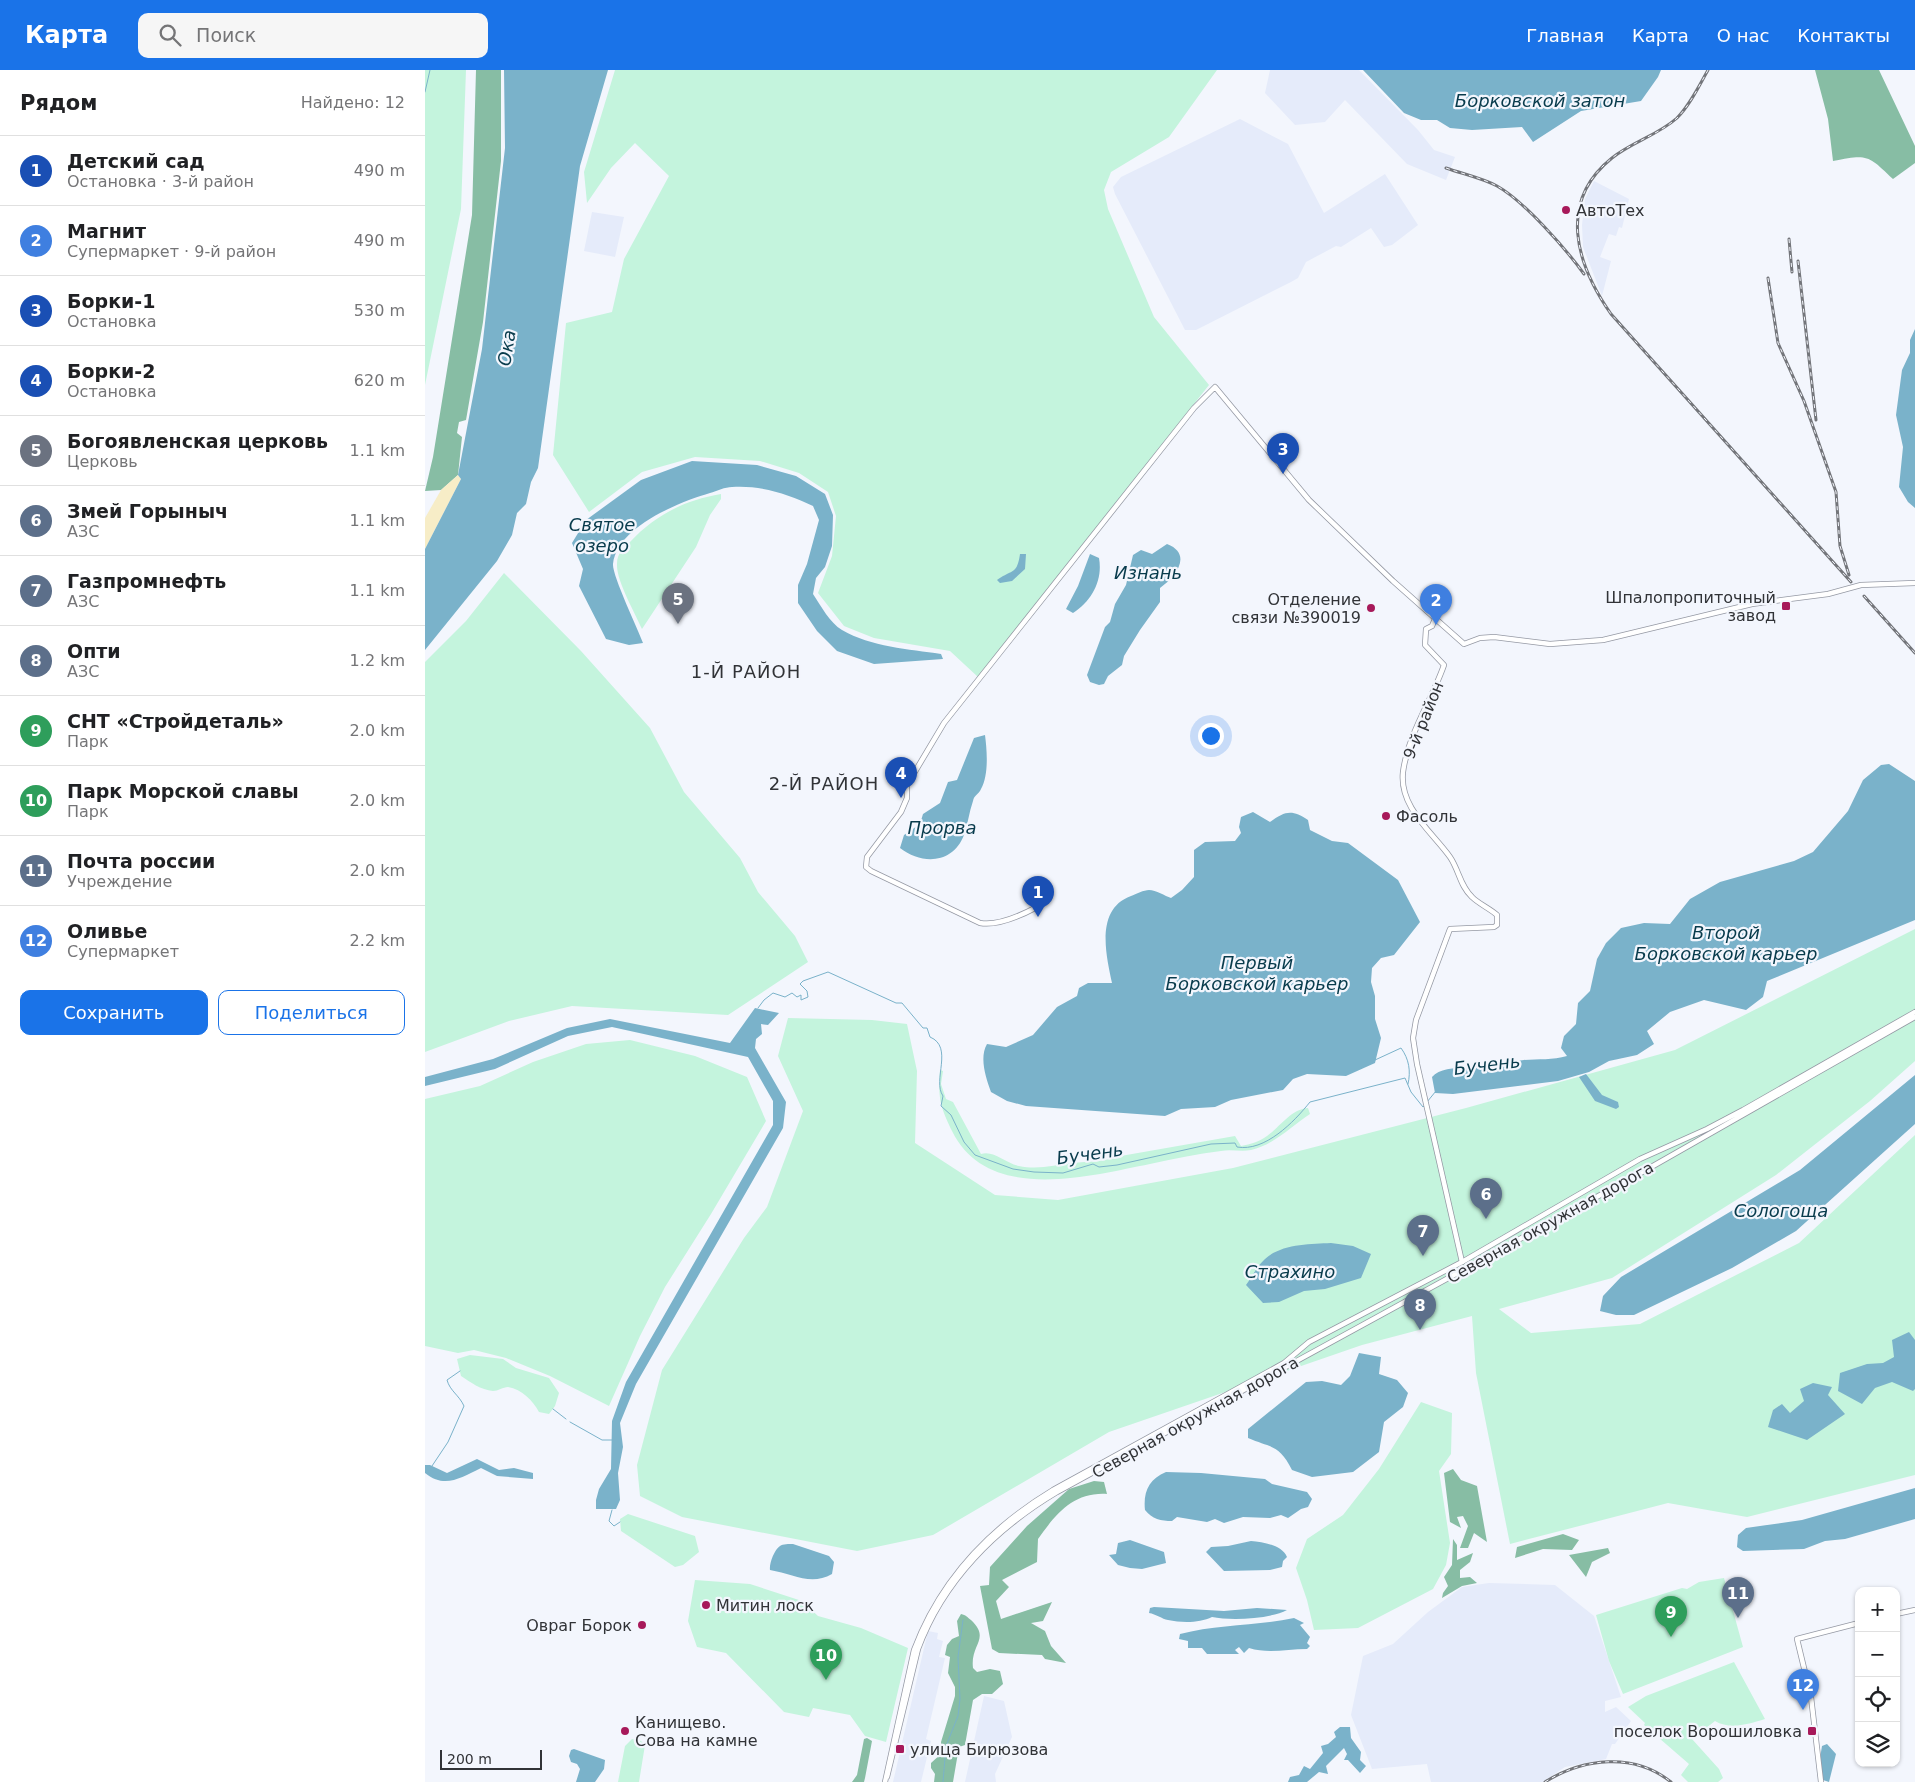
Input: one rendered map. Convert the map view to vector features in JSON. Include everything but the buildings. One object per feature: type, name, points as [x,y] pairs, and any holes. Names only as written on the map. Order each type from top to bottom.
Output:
[{"type":"main road","points":[[1037,908],[1007,919],[985,924],[871,870],[867,867],[867,858],[901,812],[907,798],[907,785],[944,723],[1194,408],[1215,387],[1309,500],[1353,544],[1464,644],[1480,638],[1494,637],[1550,644],[1603,640],[1701,615],[1828,594],[1861,586],[1915,583]]},
{"type":"main road","name":"9-й район","points":[[1435,619],[1432,626],[1426,629],[1425,645],[1444,665],[1413,738],[1403,770],[1406,796],[1421,823],[1451,858],[1463,887],[1471,897],[1497,915],[1497,925],[1494,927],[1450,929],[1414,1029],[1415,1056],[1462,1262]]},
{"type":"main road","name":"Северная окружная дорога","points":[[886,1781],[914,1650],[921,1632],[957,1573],[981,1544],[1003,1523],[1053,1490],[1284,1363],[1309,1342],[1462,1262],[1640,1159],[1707,1129],[1915,1012]]},
{"type":"main road","name":"Северная окружная дорога","points":[[886,1781],[918,1650],[926,1630],[959,1578],[1002,1530],[1057,1492],[1646,1170],[1915,1017]]},
{"type":"main road","points":[[1640,1159],[1646,1158],[1650,1161],[1650,1166],[1646,1170]]},
{"type":"main road","points":[[1309,1342],[1305,1345],[1306,1350],[1310,1353],[1315,1352]]},
{"type":"main road","points":[[1900,1613],[1915,1610]]},
{"type":"main road","points":[[1821,1782],[1811,1698],[1797,1638],[1855,1624]]},
{"type":"shaded area","points":[[1270,70],[1359,70],[1418,130],[1434,150],[1455,157],[1446,180],[1407,164],[1345,100],[1325,122],[1295,125],[1265,93]]},
{"type":"shaded area","points":[[1240,119],[1288,144],[1324,213],[1385,174],[1418,225],[1392,245],[1384,247],[1371,228],[1341,247],[1336,246],[1306,262],[1298,278],[1291,282],[1196,330],[1185,330],[1113,187],[1121,177]]},
{"type":"shaded area","points":[[1594,181],[1629,199],[1622,228],[1619,227],[1616,236],[1609,234],[1600,257],[1611,261],[1602,296],[1583,247],[1582,225],[1585,199]]},
{"type":"shaded area","points":[[592,212],[624,217],[615,257],[584,251]]},
{"type":"shaded area","points":[[1489,1583],[1555,1585],[1594,1616],[1621,1697],[1605,1701],[1605,1712],[1616,1707],[1631,1721],[1615,1744],[1612,1744],[1606,1759],[1565,1767],[1543,1782],[1431,1782],[1427,1764],[1372,1769],[1351,1715],[1363,1656],[1393,1644],[1428,1612],[1462,1587]]},
{"type":"shaded area","points":[[928,1631],[938,1633],[937,1639],[943,1641],[939,1657],[945,1658],[926,1739],[931,1741],[921,1782],[893,1782]]},
{"type":"shaded area","points":[[984,1696],[1004,1701],[1012,1737],[995,1774],[996,1782],[965,1782]]},
{"type":"green space","points":[[425,70],[466,70],[461,209],[425,385]]},
{"type":"green space","points":[[476,70],[501,70],[501,161],[483,322],[466,420],[459,422],[457,433],[462,437],[458,475],[441,490],[425,491],[433,457],[472,215]]},
{"type":"green space","points":[[615,70],[1217,70],[1169,137],[1111,172],[1104,190],[1108,209],[1154,317],[1209,385],[978,677],[950,651],[874,638],[844,626],[818,593],[832,556],[836,516],[828,492],[799,473],[760,461],[695,457],[642,472],[589,512],[553,455],[566,323],[612,312],[624,259],[669,176],[635,143],[611,168],[587,203],[584,172]]},
{"type":"green space","points":[[1815,70],[1879,70],[1915,146],[1915,163],[1893,179],[1867,158],[1854,157],[1833,161],[1828,119]]},
{"type":"green space","points":[[721,494],[721,499],[710,515],[696,547],[642,629],[617,571],[619,554],[640,532],[671,510],[695,500]]},
{"type":"green space","points":[[504,573],[581,651],[650,728],[684,792],[740,858],[758,892],[795,936],[808,962],[728,1015],[572,1006],[509,1021],[425,1052],[425,662],[466,621]]},
{"type":"green space","points":[[1915,929],[1915,1061],[1870,1101],[1776,1175],[1612,1278],[1499,1309],[1531,1333],[1640,1324],[1799,1243],[1915,1135],[1915,1475],[1747,1517],[1668,1503],[1510,1544],[1476,1373],[1472,1316],[1362,1345],[1109,1432],[933,1535],[857,1551],[682,1517],[640,1496],[637,1465],[662,1370],[744,1238],[767,1207],[803,1111],[778,1056],[788,1018],[872,1020],[907,1024],[917,1071],[915,1143],[995,1195],[1058,1200],[1233,1168],[1466,1108],[1675,1050]]},
{"type":"green space","points":[[630,1040],[695,1056],[747,1077],[766,1121],[665,1287],[640,1336],[609,1406],[550,1376],[506,1358],[474,1350],[458,1353],[425,1346],[425,1099],[480,1086],[533,1062],[586,1044]]},
{"type":"green space","points":[[940,1070],[943,1071],[941,1084],[946,1099],[953,1102],[981,1154],[995,1155],[1019,1166],[1026,1167],[1099,1161],[1235,1136],[1241,1146],[1255,1143],[1264,1138],[1286,1119],[1302,1109],[1308,1108],[1310,1114],[1274,1140],[1251,1150],[1225,1150],[1070,1178],[1014,1177],[990,1169],[968,1154],[952,1131],[941,1102],[939,1088]]},
{"type":"green space","points":[[470,1355],[503,1359],[516,1368],[549,1378],[559,1393],[555,1406],[549,1414],[539,1412],[534,1404],[518,1390],[508,1387],[495,1391],[472,1383],[461,1376],[457,1359]]},
{"type":"green space","points":[[1421,1402],[1452,1413],[1451,1454],[1439,1471],[1450,1543],[1446,1565],[1433,1589],[1358,1628],[1314,1630],[1307,1600],[1296,1568],[1307,1539],[1343,1515],[1379,1469]]},
{"type":"green space","points":[[1453,1469],[1461,1480],[1477,1486],[1487,1542],[1474,1533],[1468,1548],[1460,1548],[1468,1526],[1463,1516],[1457,1517],[1461,1528],[1450,1522],[1444,1473]]},
{"type":"green space","points":[[1094,1481],[1104,1482],[1107,1494],[1095,1494],[1084,1497],[1066,1506],[1038,1539],[1037,1562],[1002,1580],[1009,1587],[996,1601],[1001,1619],[1052,1602],[1043,1621],[1031,1623],[1045,1631],[1051,1646],[1066,1663],[1045,1659],[1042,1655],[999,1653],[992,1649],[980,1586],[989,1585],[990,1567],[1027,1526],[1069,1489]]},
{"type":"green space","points":[[628,1514],[695,1536],[699,1552],[683,1565],[675,1567],[621,1531],[620,1519]]},
{"type":"green space","points":[[1563,1534],[1579,1540],[1572,1550],[1543,1549],[1515,1558],[1517,1547]]},
{"type":"green space","points":[[1453,1539],[1457,1545],[1457,1560],[1473,1553],[1470,1562],[1460,1570],[1460,1578],[1470,1577],[1477,1583],[1462,1586],[1442,1598],[1448,1586],[1444,1577],[1452,1565]]},
{"type":"green space","points":[[1608,1548],[1610,1553],[1592,1562],[1586,1577],[1569,1555]]},
{"type":"green space","points":[[1724,1578],[1743,1647],[1623,1694],[1609,1661],[1596,1615],[1682,1588],[1687,1589],[1699,1582]]},
{"type":"green space","points":[[695,1580],[750,1584],[802,1601],[818,1616],[861,1628],[908,1648],[886,1742],[865,1736],[850,1715],[813,1708],[809,1717],[784,1712],[726,1653],[697,1647],[688,1621]]},
{"type":"green space","points":[[961,1614],[971,1620],[979,1632],[980,1637],[974,1653],[973,1668],[977,1672],[990,1669],[1000,1671],[1003,1684],[992,1694],[982,1694],[973,1700],[965,1745],[959,1747],[953,1782],[934,1782],[935,1774],[931,1768],[931,1763],[942,1753],[941,1742],[955,1696],[955,1687],[948,1673],[950,1657],[945,1655],[947,1645],[952,1639],[959,1636],[957,1621]]},
{"type":"green space","points":[[1734,1662],[1765,1719],[1733,1726],[1715,1721],[1692,1739],[1719,1769],[1723,1778],[1718,1782],[1688,1782],[1681,1775],[1689,1764],[1644,1725],[1645,1723],[1628,1707],[1646,1696]]},
{"type":"green space","points":[[867,1738],[872,1741],[864,1782],[852,1782],[857,1775],[864,1739]]},
{"type":"green space","points":[[632,1739],[641,1741],[645,1745],[639,1782],[618,1782],[625,1746]]},
{"type":"sand","points":[[458,475],[461,479],[425,549],[425,518],[441,490]]},
{"type":"water","name":"Ока","points":[[504,70],[608,70],[580,166],[538,468],[531,482],[526,504],[517,513],[512,535],[497,561],[425,650],[425,549],[461,479],[458,475],[482,349],[505,148]]},
{"type":"water","name":"Борковской затон","points":[[1363,70],[1661,70],[1641,101],[1581,111],[1533,142],[1522,127],[1472,130],[1450,128],[1437,120],[1421,120],[1404,113]]},
{"type":"water","points":[[1915,329],[1915,508],[1908,502],[1899,487],[1903,447],[1896,415],[1902,370],[1910,353],[1910,340]]},
{"type":"water","name":"Святое озеро","points":[[692,461],[757,465],[796,476],[825,494],[833,515],[832,546],[825,567],[816,578],[813,594],[826,614],[838,627],[853,636],[878,644],[941,654],[943,659],[874,664],[837,651],[817,631],[798,603],[798,585],[807,564],[819,520],[813,506],[774,491],[753,487],[724,488],[682,503],[651,518],[625,539],[617,551],[613,564],[614,570],[643,643],[629,645],[606,639],[579,586],[583,569],[572,543],[586,520],[641,480]]},
{"type":"water","name":"Изнань","points":[[1167,544],[1175,548],[1180,559],[1176,572],[1160,588],[1160,602],[1124,656],[1122,665],[1108,676],[1104,684],[1099,685],[1090,682],[1087,675],[1105,627],[1110,622],[1115,604],[1126,585],[1133,555],[1141,550],[1152,554]]},
{"type":"water","points":[[1020,554],[1026,554],[1025,569],[1012,581],[1000,583],[997,580],[1015,569]]},
{"type":"water","points":[[1090,554],[1099,558],[1098,582],[1091,596],[1073,613],[1066,609],[1078,586]]},
{"type":"water","name":"Прорва","points":[[985,735],[987,755],[984,783],[975,796],[964,835],[959,845],[952,852],[936,859],[918,857],[900,848],[904,835],[920,824],[923,814],[940,803],[948,782],[957,780],[974,738]]},
{"type":"water","name":"Второй Борковской карьер","points":[[1889,764],[1915,781],[1915,920],[1767,981],[1763,997],[1746,1010],[1704,1000],[1670,1012],[1647,1031],[1654,1044],[1637,1055],[1609,1061],[1589,1072],[1558,1081],[1453,1094],[1435,1093],[1432,1077],[1444,1070],[1452,1068],[1486,1068],[1520,1061],[1567,1056],[1561,1048],[1564,1036],[1576,1024],[1578,1003],[1590,991],[1597,959],[1606,943],[1621,928],[1644,923],[1670,924],[1690,899],[1720,882],[1794,861],[1813,852],[1848,811],[1863,780],[1881,765]]},
{"type":"water","name":"Первый Борковской карьер","points":[[1253,812],[1270,822],[1284,814],[1297,814],[1308,820],[1310,830],[1332,841],[1348,843],[1398,880],[1420,922],[1394,955],[1381,958],[1372,968],[1371,982],[1375,996],[1375,1019],[1381,1038],[1375,1063],[1346,1076],[1307,1074],[1293,1079],[1283,1090],[1231,1100],[1215,1107],[1181,1109],[1165,1116],[1026,1106],[1007,1101],[991,1092],[983,1062],[987,1044],[1006,1047],[1033,1035],[1057,1007],[1077,996],[1079,988],[1088,983],[1112,983],[1107,959],[1106,934],[1112,911],[1120,902],[1149,890],[1171,898],[1182,890],[1194,877],[1194,850],[1205,842],[1235,841],[1241,833],[1239,827],[1241,817]]},
{"type":"water","points":[[755,1008],[779,1013],[768,1025],[761,1024],[762,1034],[756,1039],[755,1048],[786,1102],[783,1128],[636,1384],[620,1423],[623,1447],[618,1473],[620,1500],[616,1509],[596,1509],[599,1489],[611,1469],[612,1421],[626,1382],[773,1125],[773,1101],[748,1057],[612,1027],[568,1036],[495,1069],[425,1086],[425,1077],[493,1059],[567,1028],[610,1019],[730,1043]]},
{"type":"water","points":[[1586,1074],[1602,1095],[1618,1102],[1619,1107],[1616,1109],[1595,1101],[1579,1077]]},
{"type":"water","name":"Сологоща","points":[[1915,1075],[1915,1124],[1796,1231],[1732,1268],[1634,1315],[1616,1315],[1600,1311],[1603,1296],[1621,1277],[1800,1170]]},
{"type":"water","name":"Страхино","points":[[1331,1243],[1353,1246],[1371,1254],[1361,1278],[1325,1289],[1304,1291],[1279,1302],[1263,1303],[1246,1285],[1262,1262],[1279,1250],[1296,1246]]},
{"type":"water","points":[[1909,1332],[1915,1340],[1915,1389],[1913,1391],[1892,1382],[1875,1388],[1862,1404],[1838,1391],[1840,1373],[1867,1364],[1883,1363],[1894,1357],[1892,1340]]},
{"type":"water","points":[[1359,1353],[1381,1357],[1379,1374],[1397,1380],[1408,1393],[1403,1407],[1384,1422],[1379,1452],[1353,1472],[1312,1477],[1292,1470],[1283,1455],[1274,1448],[1248,1438],[1248,1429],[1306,1382],[1322,1381],[1341,1385],[1350,1376]]},
{"type":"water","points":[[1813,1383],[1832,1387],[1828,1395],[1845,1414],[1807,1440],[1768,1427],[1773,1410],[1782,1404],[1790,1413],[1804,1401],[1800,1389]]},
{"type":"water","points":[[477,1459],[499,1470],[514,1468],[533,1473],[533,1479],[497,1476],[481,1468],[459,1478],[446,1481],[432,1478],[425,1473],[425,1465],[430,1465],[447,1473]]},
{"type":"water","points":[[1166,1472],[1265,1479],[1272,1484],[1307,1492],[1312,1499],[1308,1507],[1301,1509],[1288,1518],[1281,1515],[1270,1518],[1243,1517],[1224,1523],[1215,1519],[1207,1522],[1177,1517],[1172,1521],[1160,1520],[1151,1516],[1145,1510],[1145,1497],[1151,1482]]},
{"type":"water","points":[[1915,1488],[1915,1519],[1845,1539],[1825,1541],[1804,1549],[1743,1551],[1737,1547],[1738,1535],[1746,1528],[1802,1520]]},
{"type":"water","points":[[1130,1540],[1164,1552],[1166,1563],[1142,1569],[1118,1565],[1109,1555],[1116,1554],[1118,1543]]},
{"type":"water","points":[[1251,1541],[1266,1543],[1277,1547],[1285,1553],[1287,1557],[1283,1561],[1282,1567],[1270,1570],[1224,1571],[1206,1552],[1211,1547],[1228,1546]]},
{"type":"water","points":[[793,1544],[829,1556],[834,1562],[832,1574],[817,1579],[809,1579],[770,1570],[772,1557],[778,1548],[783,1545]]},
{"type":"water","points":[[1150,1608],[1224,1611],[1257,1608],[1287,1610],[1261,1617],[1240,1619],[1212,1617],[1185,1622],[1173,1621],[1149,1613]]},
{"type":"water","points":[[1294,1618],[1304,1623],[1300,1625],[1310,1637],[1307,1643],[1310,1646],[1307,1649],[1270,1651],[1249,1648],[1244,1653],[1239,1647],[1235,1650],[1239,1654],[1207,1654],[1202,1648],[1188,1648],[1188,1641],[1179,1639],[1180,1634],[1194,1631]]},
{"type":"water","points":[[1340,1727],[1350,1727],[1351,1738],[1361,1752],[1360,1760],[1366,1766],[1360,1773],[1348,1760],[1344,1760],[1347,1754],[1344,1748],[1326,1766],[1328,1774],[1319,1772],[1307,1782],[1288,1782],[1290,1777],[1299,1775],[1304,1766],[1310,1769],[1323,1753],[1321,1746],[1328,1744],[1336,1737],[1334,1732]]},
{"type":"water","points":[[1827,1744],[1836,1754],[1829,1782],[1823,1780],[1820,1758],[1822,1746]]},
{"type":"water","points":[[574,1749],[605,1760],[604,1769],[595,1782],[576,1782],[580,1769],[577,1764],[571,1762],[569,1756],[571,1750]]},
{"type":"waterway","points":[[425,92],[430,70]]},
{"type":"waterway","name":"Бучень","points":[[758,1008],[773,993],[785,997],[792,993],[797,997],[801,995],[801,1000],[808,997],[807,991],[800,984],[803,981],[828,972],[896,1003],[902,1003],[923,1028],[927,1028],[930,1037],[941,1048],[940,1089],[943,1096],[941,1106],[951,1115],[964,1142],[975,1155],[1013,1169],[1063,1173],[1093,1164],[1099,1167],[1117,1165],[1211,1144],[1235,1143],[1237,1147],[1258,1145],[1278,1134],[1310,1102],[1405,1078],[1411,1092],[1423,1107],[1425,1105]]},
{"type":"waterway","points":[[1375,1060],[1401,1048],[1409,1065],[1408,1084]]},
{"type":"waterway","name":"Бучень","points":[[1427,1102],[1436,1091]]},
{"type":"waterway","points":[[432,1466],[448,1442],[464,1406],[447,1380],[460,1371]]},
{"type":"waterway","points":[[553,1409],[566,1419]]},
{"type":"waterway","points":[[570,1422],[602,1440],[612,1440]]},
{"type":"waterway","points":[[612,1510],[609,1521],[614,1526],[620,1522]]},
{"type":"waterway","points":[[943,1782],[946,1746],[958,1716],[960,1699],[958,1657],[963,1620]]},
{"type":"railway","points":[[1708,70],[1690,101],[1677,118],[1662,129],[1620,152],[1595,175],[1584,194],[1578,214],[1581,254],[1589,275],[1611,314],[1851,582]]},
{"type":"railway","points":[[1446,168],[1485,181],[1508,193],[1544,226],[1584,274]]},
{"type":"railway","points":[[1789,239],[1792,272]]},
{"type":"railway","points":[[1798,261],[1816,420]]},
{"type":"railway","points":[[1768,278],[1778,343],[1804,401],[1836,492],[1840,546],[1849,575]]},
{"type":"railway","points":[[1864,596],[1915,653]]},
{"type":"railway","points":[[1545,1782],[1576,1768],[1608,1762],[1625,1762],[1641,1766],[1657,1772],[1671,1782]]},
{"type":"place","name":"АвтоТех","points":[[1566,210]]},
{"type":"place","name":"Борки-1","points":[[1283,474]]},
{"type":"place","name":"Шпалопропиточный завод","points":[[1786,606]]},
{"type":"place","name":"Отделение связи №390019","points":[[1371,608]]},
{"type":"place","name":"Богоявленская церковь","points":[[678,624]]},
{"type":"place","name":"Магнит","points":[[1436,625]]},
{"type":"place","name":"Борки-2","points":[[901,798]]},
{"type":"place","name":"Фасоль","points":[[1386,816]]},
{"type":"place","name":"Детский сад","points":[[1038,917]]},
{"type":"place","name":"Змей Горыныч","points":[[1486,1219]]},
{"type":"place","name":"Газпромнефть","points":[[1423,1256]]},
{"type":"place","name":"Опти","points":[[1420,1330]]},
{"type":"place","name":"Митин лоск","points":[[706,1605]]},
{"type":"place","name":"Почта россии","points":[[1738,1618]]},
{"type":"place","name":"Овраг Борок","points":[[642,1625]]},
{"type":"place","name":"СНТ «Стройдеталь»","points":[[1671,1637]]},
{"type":"place","name":"Парк Морской славы","points":[[826,1680]]},
{"type":"place","name":"Оливье","points":[[1803,1710]]},
{"type":"place","name":"Канищево. Сова на камне","points":[[625,1731]]},
{"type":"place","name":"поселок Ворошиловка","points":[[1812,1731]]},
{"type":"place","name":"улица Бирюзова","points":[[900,1749]]},
{"type":"district","name":"1-Й РАЙОН","points":[[746,672]]},
{"type":"district","name":"2-Й РАЙОН","points":[[824,784]]}]
